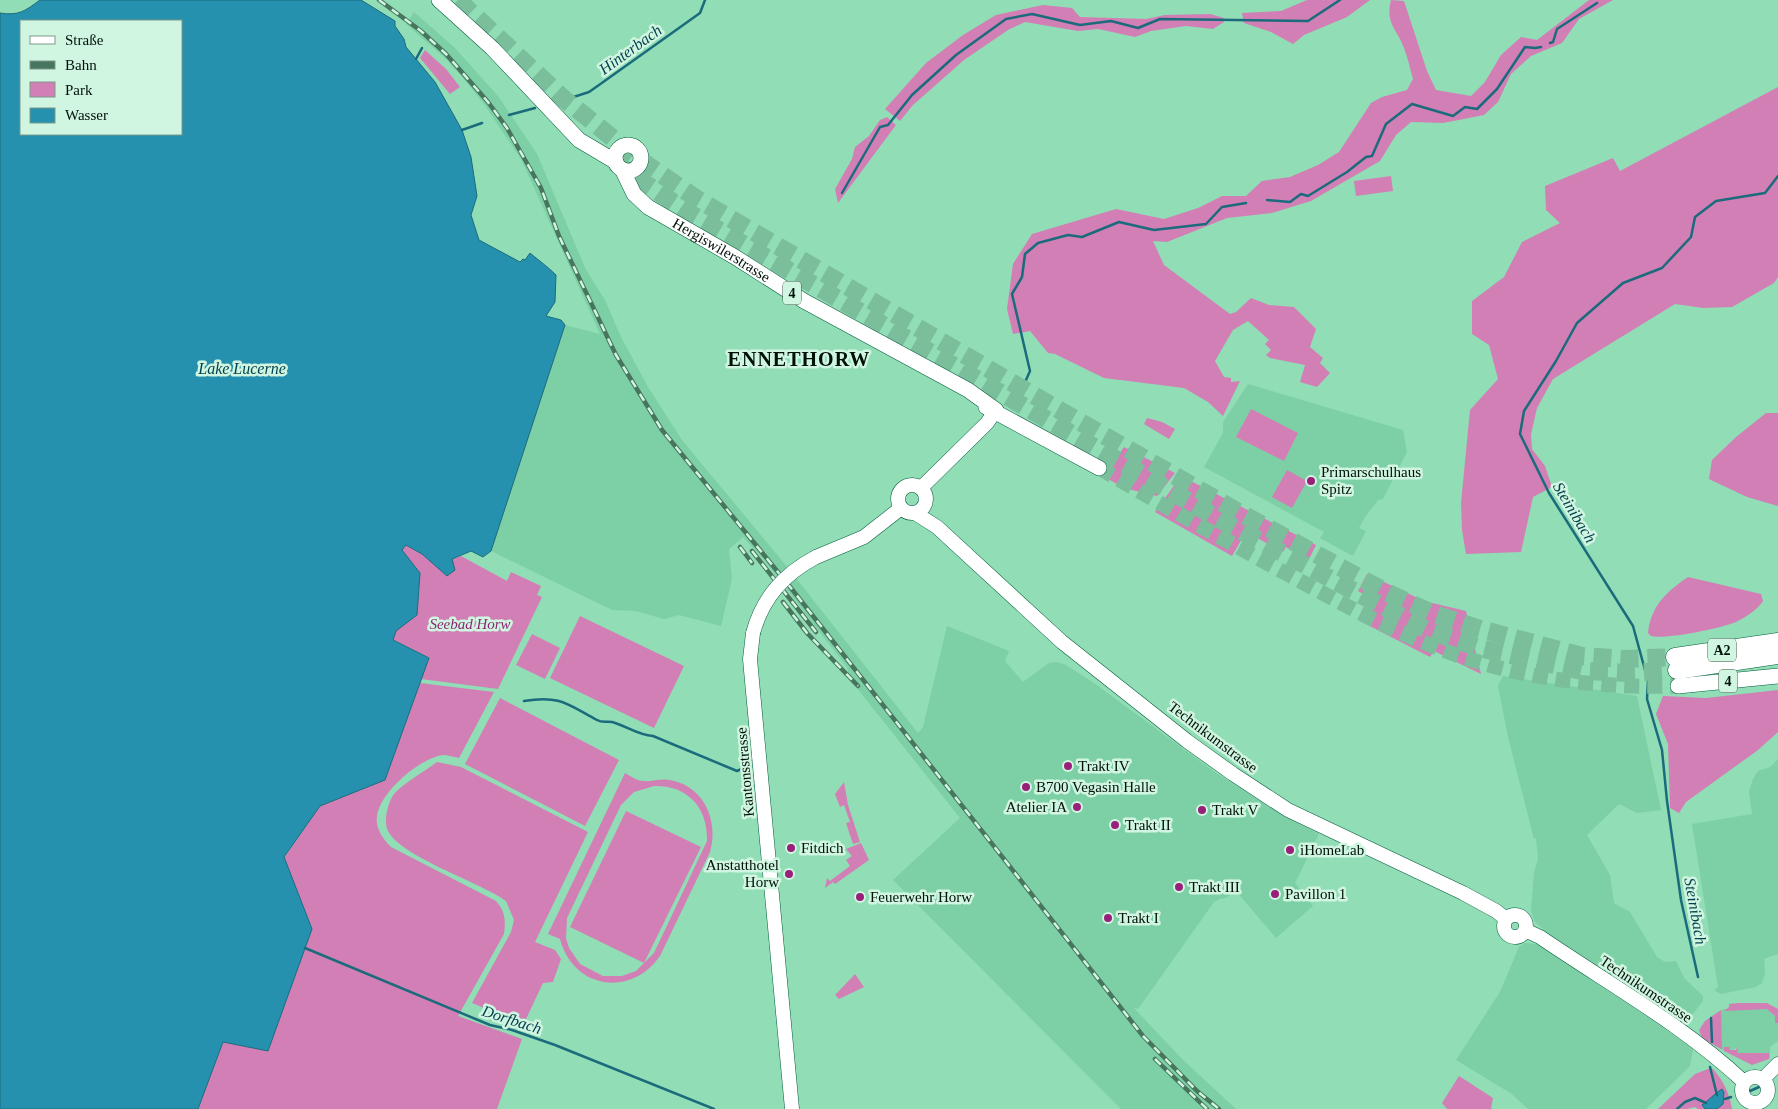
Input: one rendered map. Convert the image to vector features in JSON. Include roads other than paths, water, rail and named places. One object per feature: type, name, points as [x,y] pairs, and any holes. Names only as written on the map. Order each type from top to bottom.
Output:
[{"type":"highway","name":"A2","points":[[1677,671],[1778,642]]},
{"type":"highway","name":"A2","points":[[1677,671],[1778,655]]},
{"type":"main road","points":[[439,0],[492,48],[584,145],[619,160],[629,171],[637,168],[641,158],[637,149],[628,146],[619,160]]},
{"type":"main road","name":"Hergiswilerstrasse","points":[[619,160],[636,197],[648,207],[741,260],[798,297],[863,331],[944,378],[978,403],[996,410],[1099,468]]},
{"type":"main road","name":"Hergiswilerstrasse","points":[[637,168],[636,176],[639,186],[656,211]]},
{"type":"main road","name":"4","points":[[1677,671],[1778,676]]},
{"type":"street","points":[[921,488],[987,423],[996,410]]},
{"type":"street","points":[[913,486],[921,488],[926,497],[920,509],[907,512],[901,508],[898,499],[903,489],[913,486]]},
{"type":"street","name":"Kantonsstrasse","points":[[792,1109],[750,659],[753,633],[758,614],[775,588],[793,570],[816,557],[864,537],[901,508]]},
{"type":"street","name":"Technikumstrasse","points":[[920,509],[937,527],[1062,642],[1187,742],[1233,774],[1288,810],[1463,893],[1496,911],[1506,919],[1512,915],[1522,917],[1526,923],[1525,930],[1540,937],[1655,1013],[1716,1058],[1744,1082]]},
{"type":"street","points":[[1763,1080],[1778,1064]]},
{"type":"street","points":[[1754,1077],[1763,1080],[1768,1087],[1765,1097],[1758,1102],[1748,1105],[1743,1094],[1744,1082],[1754,1077]]},
{"type":"water","name":"Lake Lucerne","points":[[40,0],[361,0],[395,21],[395,26],[404,39],[406,47],[435,82],[462,130],[471,157],[477,196],[471,215],[479,240],[520,262],[523,259],[525,260],[530,253],[556,275],[555,302],[546,316],[561,320],[565,325],[491,551],[483,557],[471,551],[452,559],[455,570],[447,576],[422,554],[406,545],[402,550],[420,573],[417,615],[396,631],[393,640],[429,658],[385,780],[320,806],[284,857],[312,929],[268,1051],[223,1042],[198,1109],[0,1109],[0,13],[17,13],[26,10]]},
{"type":"water","points":[[1722,1089],[1724,1092],[1723,1104],[1717,1109],[1705,1109],[1702,1105]]},
{"type":"waterway","name":"Hinterbach","points":[[558,102],[589,92],[700,13],[705,0]]},
{"type":"waterway","points":[[842,193],[880,127],[888,125],[912,95],[956,55],[1006,19],[1032,14],[1080,25],[1111,21],[1138,28],[1160,19],[1308,21],[1340,0]]},
{"type":"waterway","points":[[1550,43],[1553,42],[1557,29],[1597,3]]},
{"type":"waterway","points":[[1267,200],[1290,202],[1301,194],[1308,196],[1347,172],[1366,157],[1372,156],[1386,124],[1412,104],[1453,116],[1465,107],[1477,109],[1497,89],[1525,47],[1541,47]]},
{"type":"waterway","points":[[416,59],[422,48]]},
{"type":"waterway","name":"Hinterbach","points":[[509,115],[535,108]]},
{"type":"waterway","name":"Hinterbach","points":[[462,130],[482,123]]},
{"type":"waterway","name":"Steinibach","points":[[1698,977],[1681,900],[1662,750],[1647,699],[1648,681],[1633,626],[1549,493],[1520,434],[1524,411],[1556,361],[1577,323],[1623,283],[1662,268],[1691,237],[1695,217],[1716,201],[1765,193],[1778,176]]},
{"type":"waterway","points":[[1026,380],[1030,371],[1012,294],[1022,277],[1025,254],[1038,243],[1068,235],[1082,237],[1119,222],[1154,230],[1206,224],[1222,207],[1246,203]]},
{"type":"waterway","points":[[524,701],[546,699],[563,702],[599,721],[612,722],[642,734],[653,736],[737,771],[746,767]]},
{"type":"waterway","name":"Dorfbach","points":[[305,948],[490,1025],[512,1030],[555,1045],[714,1109]]},
{"type":"waterway","name":"Steinibach","points":[[1711,1018],[1712,1042]]},
{"type":"waterway","name":"Steinibach","points":[[1710,1067],[1717,1095]]},
{"type":"waterway","points":[[1750,1091],[1759,1087]]},
{"type":"waterway","points":[[1725,1099],[1731,1097]]},
{"type":"waterway","name":"Steinibach","points":[[1677,1109],[1685,1102],[1695,1098],[1706,1103]]},
{"type":"tunnel","points":[[458,0],[563,98],[636,157],[697,199],[1047,403],[1235,510],[1386,592],[1434,614],[1480,629],[1582,656],[1625,659],[1675,657]]},
{"type":"tunnel","points":[[614,162],[686,211],[1226,523],[1427,630],[1479,648],[1582,671],[1629,673],[1677,670]]},
{"type":"tunnel","points":[[1099,468],[1335,600],[1402,633],[1448,652],[1497,667],[1574,682],[1626,686],[1678,686]]},
{"type":"railway","points":[[379,0],[421,31],[446,54],[488,102],[507,128],[541,188],[559,236],[616,355],[662,430],[791,588],[1143,1036],[1197,1091],[1219,1109]]},
{"type":"railway","points":[[740,547],[752,563]]},
{"type":"railway","points":[[752,551],[816,632]]},
{"type":"railway","points":[[783,602],[807,633],[858,686]]},
{"type":"railway","points":[[1155,1059],[1207,1109]]},
{"type":"place","name":"Primarschulhaus Spitz","points":[[1311,481]]},
{"type":"place","name":"Trakt IV","points":[[1068,766]]},
{"type":"place","name":"B700 Vegasin Halle","points":[[1026,787]]},
{"type":"place","name":"Atelier IA","points":[[1077,807]]},
{"type":"place","name":"Trakt V","points":[[1202,810]]},
{"type":"place","name":"Trakt II","points":[[1115,825]]},
{"type":"place","name":"Fitdich","points":[[791,848]]},
{"type":"place","name":"iHomeLab","points":[[1290,850]]},
{"type":"place","name":"Anstatthotel Horw","points":[[789,874]]},
{"type":"place","name":"Trakt III","points":[[1179,887]]},
{"type":"place","name":"Pavillon 1","points":[[1275,894]]},
{"type":"place","name":"Feuerwehr Horw","points":[[860,897]]},
{"type":"place","name":"Trakt I","points":[[1108,918]]},
{"type":"district","name":"ENNETHORW","points":[[799,359]]},
{"type":"park label","name":"Seebad Horw","points":[[470,624]]}]
